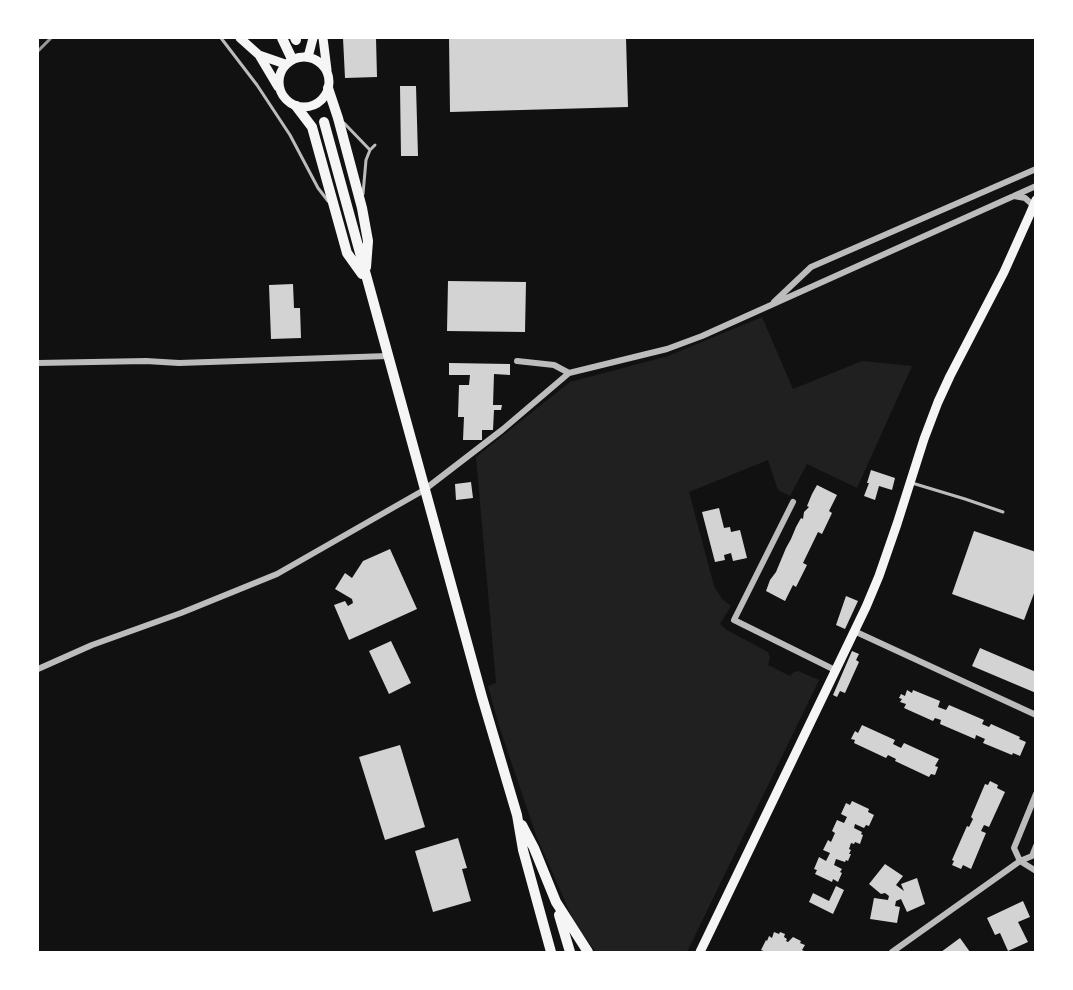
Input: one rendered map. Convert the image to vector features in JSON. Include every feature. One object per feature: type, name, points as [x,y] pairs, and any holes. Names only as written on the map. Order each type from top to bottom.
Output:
[{"type":"main road","points":[[240,38],[259,55],[283,97],[289,103],[304,107],[319,102],[325,96],[328,88],[323,38]]},
{"type":"main road","points":[[282,38],[288,62]]},
{"type":"main road","points":[[308,57],[313,38]]},
{"type":"main road","points":[[259,55],[288,62]]},
{"type":"main road","points":[[279,89],[280,72],[288,62],[300,56],[317,60],[327,72]]},
{"type":"main road","points":[[328,88],[362,208],[368,241],[366,279]]},
{"type":"main road","points":[[296,106],[308,120],[315,136],[347,253],[366,279]]},
{"type":"main road","points":[[324,122],[424,490],[517,815],[523,850],[551,952]]},
{"type":"main road","points":[[700,952],[809,728],[879,576],[924,439],[946,384],[1004,272],[1034,203]]},
{"type":"main road","points":[[517,815],[534,848],[556,902],[570,952]]},
{"type":"main road","points":[[556,902],[588,952]]},
{"type":"street","points":[[770,307],[811,267],[1035,169]]},
{"type":"street","points":[[38,669],[92,645],[181,613],[277,574],[424,490],[502,430],[569,373],[667,349],[702,336],[1035,186]]},
{"type":"street","points":[[1014,196],[1034,203]]},
{"type":"street","points":[[38,363],[146,361],[179,363],[388,356]]},
{"type":"street","points":[[517,361],[554,365],[569,373]]},
{"type":"street","points":[[793,502],[734,620],[835,670]]},
{"type":"street","points":[[854,631],[1035,715]]},
{"type":"street","points":[[1035,794],[1014,848],[1020,861],[1035,871]]},
{"type":"street","points":[[892,952],[1020,861],[1032,856],[1035,846]]},
{"type":"lane","points":[[221,38],[290,135],[318,188],[333,207]]},
{"type":"lane","points":[[338,118],[370,150]]},
{"type":"lane","points":[[362,208],[366,160],[375,145]]},
{"type":"lane","points":[[910,483],[1003,512]]},
{"type":"shaded area","points":[[762,317],[793,389],[862,361],[912,366],[857,488],[807,464],[790,496],[778,490],[768,460],[689,492],[714,586],[722,599],[731,606],[720,624],[768,652],[770,657],[768,665],[790,676],[798,671],[819,680],[687,952],[596,952],[574,922],[536,835],[488,686],[496,683],[476,457],[570,382],[668,356]]},
{"type":"building","points":[[343,38],[376,38],[377,77],[345,78]]},
{"type":"building","points":[[449,38],[626,38],[628,107],[450,112]]},
{"type":"building","points":[[400,86],[416,86],[418,156],[401,156]]},
{"type":"building","points":[[448,281],[526,282],[525,332],[447,331]]},
{"type":"building","points":[[293,284],[294,308],[300,308],[301,338],[271,339],[269,285]]},
{"type":"building","points":[[449,363],[510,364],[510,375],[494,374],[493,405],[502,405],[501,410],[494,410],[493,430],[482,430],[482,440],[463,440],[464,417],[458,417],[459,385],[469,385],[470,375],[449,375]]},
{"type":"building","points":[[871,470],[895,478],[892,490],[879,486],[875,500],[864,496]]},
{"type":"building","points":[[471,482],[473,498],[456,500],[455,484]]},
{"type":"building","points":[[817,485],[837,495],[822,534],[818,532],[803,563],[807,565],[796,587],[793,585],[785,601],[766,591],[796,527],[809,507],[807,506]]},
{"type":"building","points":[[719,508],[724,528],[730,527],[731,532],[740,530],[747,558],[733,561],[731,553],[724,555],[725,560],[715,562],[702,512]]},
{"type":"building","points":[[974,531],[1036,552],[1036,588],[1024,620],[952,594]]},
{"type":"building","points":[[390,549],[417,609],[349,640],[334,605],[345,601],[348,606],[353,603],[352,599],[335,589],[345,573],[352,578],[363,561]]},
{"type":"building","points":[[846,596],[858,601],[845,629],[836,625]]},
{"type":"building","points":[[391,641],[411,683],[389,694],[369,651]]},
{"type":"building","points":[[980,648],[1036,672],[1036,693],[972,666]]},
{"type":"building","points":[[852,651],[859,654],[856,660],[859,662],[845,693],[840,691],[837,697],[833,695]]},
{"type":"building","points":[[907,690],[912,693],[913,690],[940,701],[938,707],[946,710],[949,705],[984,720],[982,724],[989,727],[991,724],[1020,737],[1019,739],[1026,742],[1020,756],[983,743],[985,739],[976,735],[975,739],[940,724],[941,720],[935,718],[933,721],[904,708],[906,704],[900,702],[902,699],[899,698],[901,694],[905,696]]},
{"type":"building","points":[[862,725],[895,740],[893,744],[901,748],[904,743],[939,759],[935,766],[938,767],[935,775],[931,774],[929,777],[895,761],[896,759],[888,755],[886,758],[854,743],[855,740],[851,739]]},
{"type":"building","points":[[400,745],[425,827],[385,840],[359,757]]},
{"type":"building","points":[[990,781],[1005,792],[989,827],[984,825],[981,831],[986,833],[971,869],[963,865],[961,869],[952,865],[954,861],[952,860],[967,826],[969,827],[973,819],[971,817],[985,784],[988,785]]},
{"type":"building","points":[[852,801],[869,809],[868,812],[874,815],[869,826],[866,825],[864,828],[855,824],[854,828],[863,835],[860,844],[851,843],[849,854],[851,854],[848,861],[836,859],[834,865],[842,869],[840,872],[842,873],[838,882],[833,879],[832,882],[815,874],[817,870],[814,869],[819,857],[826,861],[830,853],[823,850],[828,840],[831,842],[835,833],[832,831],[837,820],[844,823],[847,817],[841,814],[846,803],[850,805]]},
{"type":"building","points":[[458,838],[467,868],[462,869],[471,901],[433,912],[415,851]]},
{"type":"building","points":[[885,864],[903,876],[896,885],[904,891],[901,884],[917,878],[925,904],[907,912],[901,899],[896,901],[895,906],[900,907],[897,923],[870,919],[874,898],[888,900],[889,896],[885,893],[881,894],[869,884]]},
{"type":"building","points":[[836,886],[844,890],[833,914],[809,902],[813,893],[829,901]]},
{"type":"building","points":[[1023,901],[1030,917],[1018,922],[1028,942],[1008,951],[1000,933],[995,935],[987,918]]},
{"type":"building","points":[[774,932],[785,934],[784,937],[788,942],[793,937],[801,941],[800,943],[805,945],[802,950],[806,952],[761,950],[769,936],[772,938]]},
{"type":"building","points":[[960,938],[970,952],[941,952]]},
{"type":"railway","points":[[38,51],[51,38]]}]
